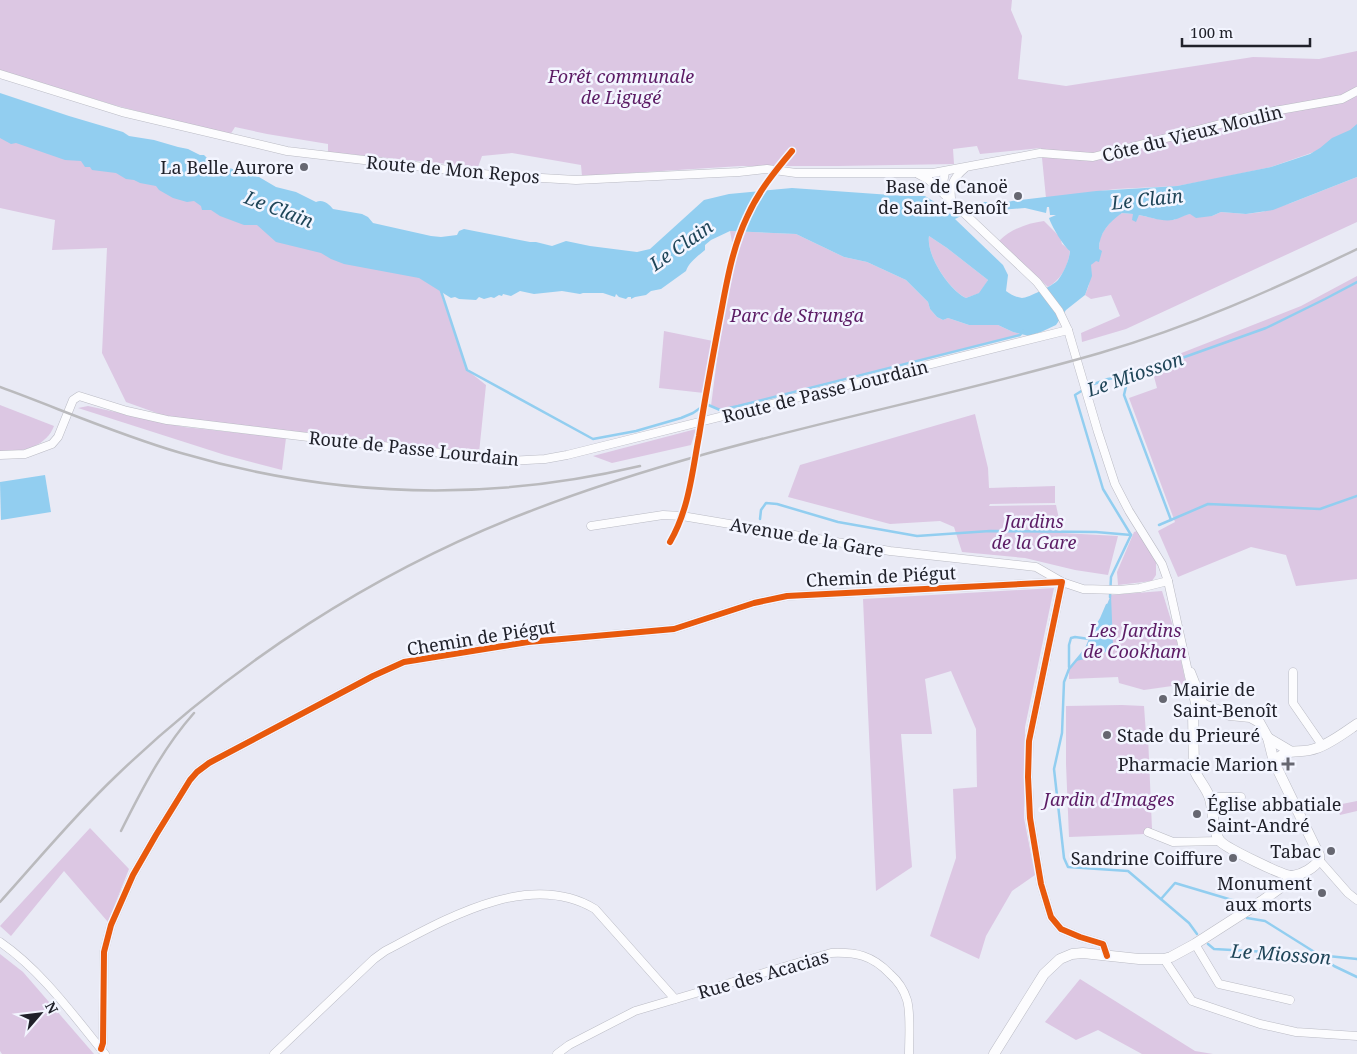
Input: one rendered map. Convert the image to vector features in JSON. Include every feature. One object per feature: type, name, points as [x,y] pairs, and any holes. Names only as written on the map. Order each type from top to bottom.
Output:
[{"type":"street","name":"Route de Mon Repos","points":[[0,74],[122,112],[287,151],[482,174],[576,180],[767,169],[796,173],[916,174],[945,172]]},
{"type":"street","name":"Côte du Vieux Moulin","points":[[945,172],[1040,153],[1081,157],[1105,156],[1263,113],[1342,99],[1357,91]]},
{"type":"street","points":[[952,203],[950,194],[953,180],[966,168]]},
{"type":"street","points":[[945,172],[944,189],[952,203]]},
{"type":"street","points":[[916,174],[929,180],[1036,282],[1053,302],[1065,321],[1115,484],[1129,511],[1162,564],[1168,581],[1186,661],[1200,706]]},
{"type":"street","name":"Route de Passe Lourdain","points":[[0,455],[25,454],[52,444],[58,437],[73,400],[79,396],[127,411],[167,420],[508,461],[544,459],[735,414],[1068,330]]},
{"type":"street","name":"Avenue de la Gare","points":[[591,526],[664,515],[682,516],[890,551],[1036,567],[1062,582],[1083,589],[1119,590],[1140,588],[1168,581]]},
{"type":"street","points":[[1062,582],[1029,741],[1030,818],[1041,884],[1051,917],[1061,929],[1103,944],[1106,956]]},
{"type":"street","name":"Chemin de Piégut","points":[[103,1052],[104,952],[111,924],[133,875],[190,780],[209,762],[373,676],[404,662],[528,642],[674,629],[754,603],[787,596],[1062,582]]},
{"type":"street","points":[[1293,672],[1293,703],[1322,746]]},
{"type":"street","points":[[1200,706],[1230,715],[1250,717],[1259,722],[1268,738],[1274,762],[1319,855],[1319,860],[1348,893],[1357,900]]},
{"type":"street","points":[[1200,706],[1193,713],[1194,769],[1210,797],[1220,841]]},
{"type":"street","points":[[1274,762],[1280,756],[1290,751],[1311,750],[1322,746],[1357,724]]},
{"type":"street","points":[[1268,738],[1290,751]]},
{"type":"street","points":[[1210,797],[1241,797]]},
{"type":"street","points":[[1148,832],[1173,842],[1220,841],[1261,864],[1291,876]]},
{"type":"street","points":[[994,1054],[1044,974],[1060,959],[1072,954],[1164,959],[1196,944],[1262,901],[1284,885],[1291,876],[1302,873],[1319,860]]},
{"type":"street","points":[[274,1054],[374,959],[385,951],[456,914],[519,895],[542,894],[567,897],[582,901],[595,909],[675,999]]},
{"type":"street","points":[[0,942],[44,981],[103,1052]]},
{"type":"street","points":[[1196,944],[1219,984],[1290,1000]]},
{"type":"street","name":"Rue des Acacias","points":[[557,1054],[569,1045],[635,1011],[831,953],[860,955],[880,964],[896,980],[908,1002],[909,1054]]},
{"type":"street","points":[[1164,959],[1192,1001],[1260,1024],[1296,1032],[1357,1036]]},
{"type":"green space","name":"Forêt communale de Ligugé","points":[[0,0],[1012,0],[1011,10],[1022,36],[1018,79],[1066,86],[1253,57],[1319,59],[1357,51],[1357,137],[1271,167],[1215,179],[1177,186],[1116,189],[1046,198],[1041,148],[980,154],[977,146],[953,149],[954,164],[741,166],[582,176],[581,165],[512,153],[482,156],[478,167],[328,152],[328,144],[235,127],[230,135],[114,105],[0,70]]},
{"type":"green space","points":[[0,127],[431,265],[467,370],[486,385],[479,453],[165,416],[126,402],[102,353],[107,248],[52,250],[55,220],[0,208]]},
{"type":"green space","points":[[1357,177],[1357,222],[1126,329],[1082,342],[1081,333],[1120,316],[1111,295],[1091,299],[1085,295],[1089,285],[1091,265],[1099,249],[1100,238],[1114,218],[1122,213],[1133,214],[1137,218],[1139,215],[1174,220],[1190,214],[1212,216],[1221,212],[1246,214],[1262,212],[1291,203]]},
{"type":"green space","points":[[1044,221],[1060,237],[1062,244],[1070,250],[1064,272],[1048,287],[999,241],[1020,227]]},
{"type":"green space","name":"Parc de Strunga","points":[[730,231],[796,234],[844,257],[867,262],[906,280],[928,302],[930,309],[937,317],[943,320],[948,318],[969,325],[998,325],[1022,334],[720,410],[711,406],[732,242]]},
{"type":"green space","points":[[929,236],[988,280],[980,293],[966,298],[953,288],[935,262],[931,253]]},
{"type":"green space","points":[[1357,276],[1357,579],[1296,586],[1286,555],[1251,547],[1178,577],[1158,531],[1175,522],[1129,398],[1157,388],[1151,365],[1301,306]]},
{"type":"green space","points":[[664,331],[713,341],[704,393],[659,388]]},
{"type":"green space","points":[[0,405],[54,426],[39,444],[24,450],[0,451]]},
{"type":"green space","points":[[88,406],[184,427],[286,438],[282,470],[225,455],[78,408]]},
{"type":"green space","name":"Jardins de la Gare","points":[[975,414],[988,468],[989,488],[1055,486],[1055,503],[990,504],[989,506],[1056,505],[1062,533],[1118,536],[1108,575],[1075,570],[1025,558],[962,552],[954,527],[940,521],[890,524],[788,497],[800,465]]},
{"type":"green space","points":[[696,429],[691,445],[612,463],[593,456]]},
{"type":"green space","points":[[1137,531],[1156,562],[1156,575],[1152,581],[1118,585],[1117,572],[1134,532]]},
{"type":"green space","points":[[1054,588],[1025,727],[1024,818],[1035,875],[1012,891],[986,936],[979,959],[930,936],[956,858],[953,789],[977,787],[976,729],[951,671],[925,679],[932,734],[901,734],[912,867],[876,891],[863,599]]},
{"type":"green space","name":"Les Jardins de Cookham","points":[[1162,591],[1175,633],[1186,684],[1144,690],[1119,683],[1118,677],[1069,679],[1069,669],[1083,653],[1111,595]]},
{"type":"green space","name":"Jardin d'Images","points":[[1066,706],[1144,706],[1146,734],[1148,734],[1152,829],[1145,834],[1069,837]]},
{"type":"green space","points":[[1357,801],[1357,811],[1340,815],[1337,805]]},
{"type":"green space","points":[[90,828],[129,869],[108,922],[64,871],[11,936],[0,926]]},
{"type":"green space","points":[[0,954],[23,972],[94,1054],[2,1054],[0,1051]]},
{"type":"green space","points":[[1080,979],[1195,1051],[1213,1054],[1142,1054],[1098,1030],[1076,1040],[1045,1022]]},
{"type":"water","name":"Le Clain","points":[[0,93],[123,132],[129,136],[188,149],[247,177],[250,174],[259,177],[276,187],[296,192],[316,202],[326,202],[333,209],[362,214],[373,223],[431,236],[457,235],[459,231],[464,229],[552,246],[566,241],[637,252],[650,249],[704,200],[729,194],[792,188],[925,196],[950,214],[963,208],[966,203],[996,202],[1005,205],[1004,203],[1012,201],[1096,191],[1177,186],[1271,167],[1310,154],[1332,138],[1350,130],[1357,124],[1357,177],[1273,210],[1246,214],[1221,212],[1212,216],[1196,218],[1190,214],[1169,220],[1139,215],[1136,222],[1132,220],[1133,214],[1122,213],[1109,224],[1103,233],[1099,243],[1099,249],[1102,251],[1099,262],[1096,261],[1091,265],[1092,276],[1085,295],[1066,310],[1056,325],[1029,336],[1013,332],[998,325],[969,325],[948,318],[943,320],[937,317],[930,309],[928,302],[906,280],[867,262],[844,257],[796,234],[730,231],[705,245],[705,250],[691,262],[686,271],[661,289],[631,299],[631,297],[626,299],[619,297],[616,294],[615,297],[603,293],[580,294],[562,291],[534,294],[520,291],[511,296],[503,294],[494,298],[484,299],[479,297],[476,300],[451,298],[419,278],[344,264],[321,253],[276,242],[257,225],[244,225],[220,216],[211,210],[202,210],[201,206],[194,201],[187,202],[173,198],[159,190],[156,186],[126,179],[116,173],[92,170],[90,167],[85,167],[81,161],[65,160],[16,143],[11,144],[0,138]],"holes":[[[1047,207],[1049,207],[1050,215],[1056,215],[1049,218],[1050,221],[1061,241],[1070,251],[1067,262],[1056,282],[1030,296],[1017,297],[1006,291],[1008,275],[1003,265],[955,219],[969,212],[971,214],[984,212],[986,209],[987,211],[1025,208],[1046,213]],[[929,236],[988,280],[979,293],[966,298],[953,288],[935,262],[931,253]]]},
{"type":"water","points":[[45,475],[51,512],[1,520],[0,482]]},
{"type":"water","points":[[1111,595],[1113,646],[1101,654],[1076,661],[1083,653]]},
{"type":"waterway","name":"Le Miosson","points":[[1131,535],[1103,489],[1075,395],[1091,385],[1108,379],[1137,374],[1266,328],[1357,282]]},
{"type":"waterway","points":[[441,291],[467,370],[593,439],[636,431],[681,418],[693,413],[706,404],[720,410],[738,406],[1020,335],[1023,331]]},
{"type":"waterway","points":[[1135,375],[1127,382],[1124,395],[1171,520]]},
{"type":"waterway","points":[[1159,525],[1208,504],[1320,509],[1357,496]]},
{"type":"waterway","points":[[760,519],[761,510],[766,503],[777,504],[838,522],[917,536],[990,531],[1096,532],[1131,535]]},
{"type":"waterway","name":"Le Miosson","points":[[1110,597],[1111,577],[1131,535]]},
{"type":"waterway","name":"Le Miosson","points":[[1091,635],[1107,605]]},
{"type":"waterway","points":[[1069,667],[1069,645],[1071,638],[1089,639]]},
{"type":"waterway","name":"Le Miosson","points":[[1084,651],[1069,669],[1064,682],[1062,733],[1054,769],[1064,858],[1068,867],[1128,871],[1189,923],[1197,934]]},
{"type":"waterway","points":[[1161,899],[1175,883],[1232,900],[1237,907]]},
{"type":"waterway","points":[[1247,918],[1265,921],[1334,966],[1357,977]]},
{"type":"waterway","name":"Le Miosson","points":[[1208,944],[1214,949],[1357,959]]},
{"type":"railway","points":[[0,902],[100,792],[160,735],[257,659],[308,624],[416,562],[528,512],[598,487],[669,465],[812,426],[1028,373],[1133,343],[1230,307],[1357,249]]},
{"type":"railway","points":[[0,387],[112,430],[181,453],[238,468],[295,479],[353,487],[467,490],[524,486],[582,478],[640,466]]},
{"type":"railway","points":[[121,831],[145,784],[172,740],[194,713]]},
{"type":"cycle path","points":[[670,542],[686,504],[724,296],[741,230],[756,199],[792,151]]},
{"type":"cycle path","points":[[101,1049],[103,1043],[104,952],[111,925],[133,875],[156,835],[190,780],[209,763],[373,676],[404,662],[528,642],[674,629],[754,603],[787,596],[1062,582],[1029,741],[1030,818],[1041,884],[1051,917],[1061,929],[1103,944],[1107,956]]},
{"type":"place","name":"La Belle Aurore","points":[[304,167]]},
{"type":"place","name":"Base de Canoë de Saint-Benoît","points":[[1018,196]]},
{"type":"place","name":"Mairie de Saint-Benoît","points":[[1163,699]]},
{"type":"place","name":"Stade du Prieuré","points":[[1107,735]]},
{"type":"place","name":"Pharmacie Marion","points":[[1288,764]]},
{"type":"place","name":"Église abbatiale Saint-André","points":[[1197,814]]},
{"type":"place","name":"Tabac","points":[[1331,851]]},
{"type":"place","name":"Sandrine Coiffure","points":[[1233,858]]},
{"type":"place","name":"Monument aux morts","points":[[1322,893]]}]
